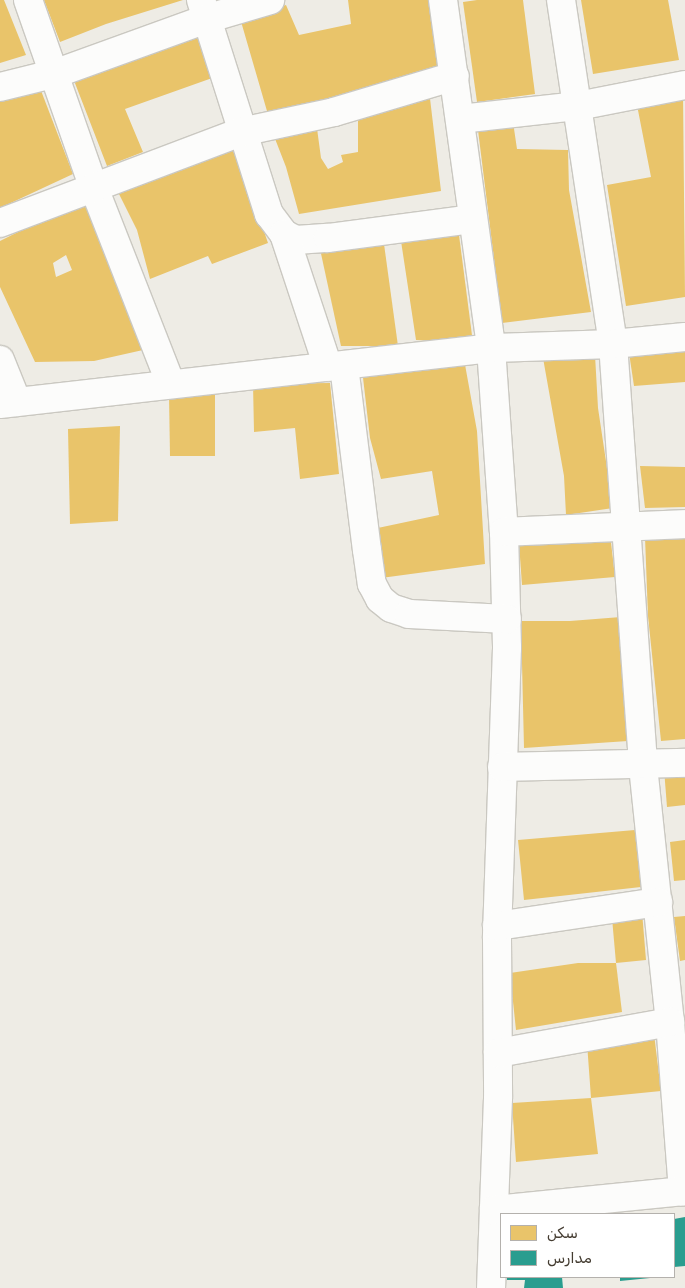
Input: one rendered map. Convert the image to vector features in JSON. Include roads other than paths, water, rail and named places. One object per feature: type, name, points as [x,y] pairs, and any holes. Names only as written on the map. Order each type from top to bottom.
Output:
[{"type":"street","points":[[28,0],[56,73],[94,188],[170,382]]},
{"type":"street","points":[[0,88],[56,73],[203,10],[270,0]]},
{"type":"street","points":[[443,0],[455,76],[491,348],[504,532],[507,619],[497,926],[498,1053],[491,1288]]},
{"type":"street","points":[[494,1210],[684,1192],[670,1022],[676,986],[658,902],[643,766],[613,344],[561,0]]},
{"type":"street","points":[[203,10],[269,214],[284,234],[336,367],[372,584],[380,599],[391,608],[409,614],[507,619]]},
{"type":"street","points":[[0,223],[241,132],[334,112],[455,76]]},
{"type":"street","points":[[460,119],[578,106],[685,85]]},
{"type":"street","points":[[284,234],[296,240],[328,238],[473,220]]},
{"type":"street","points":[[0,360],[9,403],[170,382],[336,367],[491,348],[613,344],[685,337]]},
{"type":"street","points":[[504,532],[626,524],[685,524]]},
{"type":"street","points":[[502,767],[643,766],[685,763]]},
{"type":"street","points":[[497,926],[658,902]]},
{"type":"street","points":[[498,1053],[670,1022]]}]
